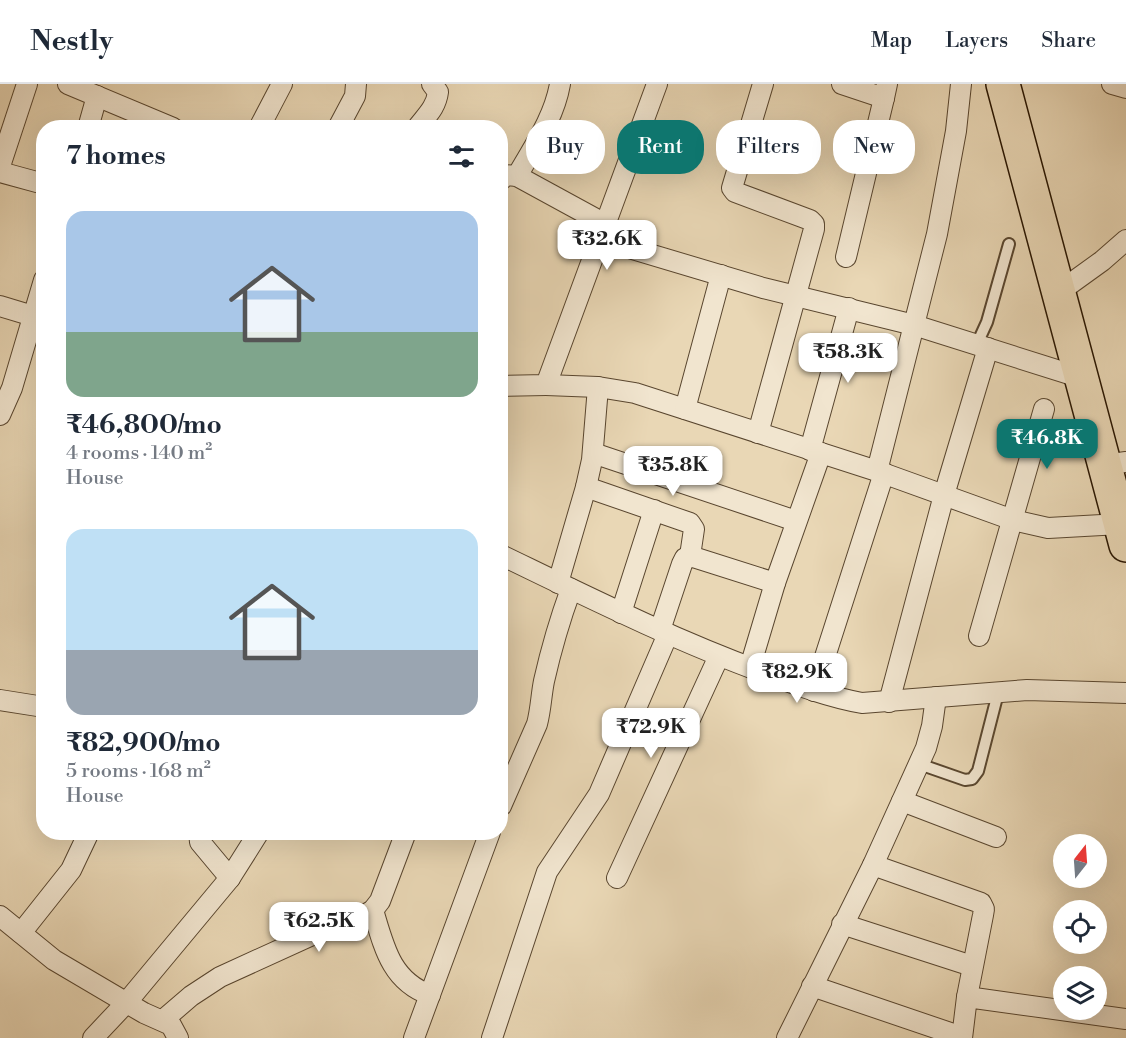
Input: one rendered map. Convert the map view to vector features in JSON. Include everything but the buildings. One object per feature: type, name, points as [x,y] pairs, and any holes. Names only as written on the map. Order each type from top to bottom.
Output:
[{"type":"highway","points":[[1004,84],[1082,378],[1115,464],[1123,534]]},
{"type":"street","points":[[0,166],[27,84]]},
{"type":"street","points":[[68,84],[154,120]]},
{"type":"street","points":[[263,120],[282,84]]},
{"type":"street","points":[[342,120],[355,96],[356,84]]},
{"type":"street","points":[[423,120],[436,101],[438,92],[432,84]]},
{"type":"street","points":[[560,84],[557,100],[549,119],[509,178],[602,231],[721,275],[796,296],[914,324],[1082,378]]},
{"type":"street","points":[[546,385],[657,84]]},
{"type":"street","points":[[758,433],[814,230],[814,224],[810,220],[735,192],[732,188],[763,84]]},
{"type":"street","points":[[842,84],[886,91],[846,257]]},
{"type":"street","points":[[814,691],[881,472],[937,234],[956,131],[961,84]]},
{"type":"street","points":[[1112,84],[1126,88]]},
{"type":"street","points":[[90,120],[97,96]]},
{"type":"street","points":[[0,172],[36,182]]},
{"type":"street","points":[[1059,292],[1102,261],[1126,240]]},
{"type":"street","points":[[685,409],[721,275]]},
{"type":"street","points":[[0,306],[33,316]]},
{"type":"street","points":[[1,408],[12,388],[36,306]]},
{"type":"street","points":[[750,667],[796,521],[849,308]]},
{"type":"street","points":[[889,702],[982,346]]},
{"type":"street","points":[[508,386],[598,387],[635,393],[881,472],[1013,520],[1048,528],[1123,534]]},
{"type":"street","points":[[508,790],[541,710],[544,682],[593,453],[598,387]]},
{"type":"street","points":[[979,636],[1044,410]]},
{"type":"street","points":[[593,453],[796,521]]},
{"type":"street","points":[[586,487],[690,523],[694,530],[690,556]]},
{"type":"street","points":[[621,613],[654,510]]},
{"type":"street","points":[[492,1038],[547,872],[599,794],[664,632],[685,558],[690,556],[775,583]]},
{"type":"street","points":[[508,558],[621,613],[719,656],[835,698],[862,703],[1058,690],[1126,693]]},
{"type":"street","points":[[616,878],[719,656]]},
{"type":"street","points":[[787,1038],[873,865],[927,748],[936,697]]},
{"type":"street","points":[[0,700],[36,706]]},
{"type":"street","points":[[902,801],[996,837]]},
{"type":"street","points":[[21,933],[71,870],[84,840]]},
{"type":"street","points":[[200,840],[230,878]]},
{"type":"street","points":[[93,1038],[126,1003],[230,878],[254,840]]},
{"type":"street","points":[[163,1020],[190,996],[220,978],[321,931],[373,910],[380,901],[403,840]]},
{"type":"street","points":[[414,1038],[487,840]]},
{"type":"street","points":[[812,986],[962,1037],[972,966],[984,909],[981,903],[873,865]]},
{"type":"street","points":[[373,910],[385,950],[393,966],[417,990],[430,995]]},
{"type":"street","points":[[0,916],[54,960],[126,1003],[171,1025],[178,1038]]},
{"type":"street","points":[[842,924],[972,966]]},
{"type":"street","points":[[967,997],[1126,1019]]},
{"type":"lane","points":[[982,346],[1008,244]]},
{"type":"lane","points":[[919,765],[965,780],[972,779],[978,771],[998,693]]}]
